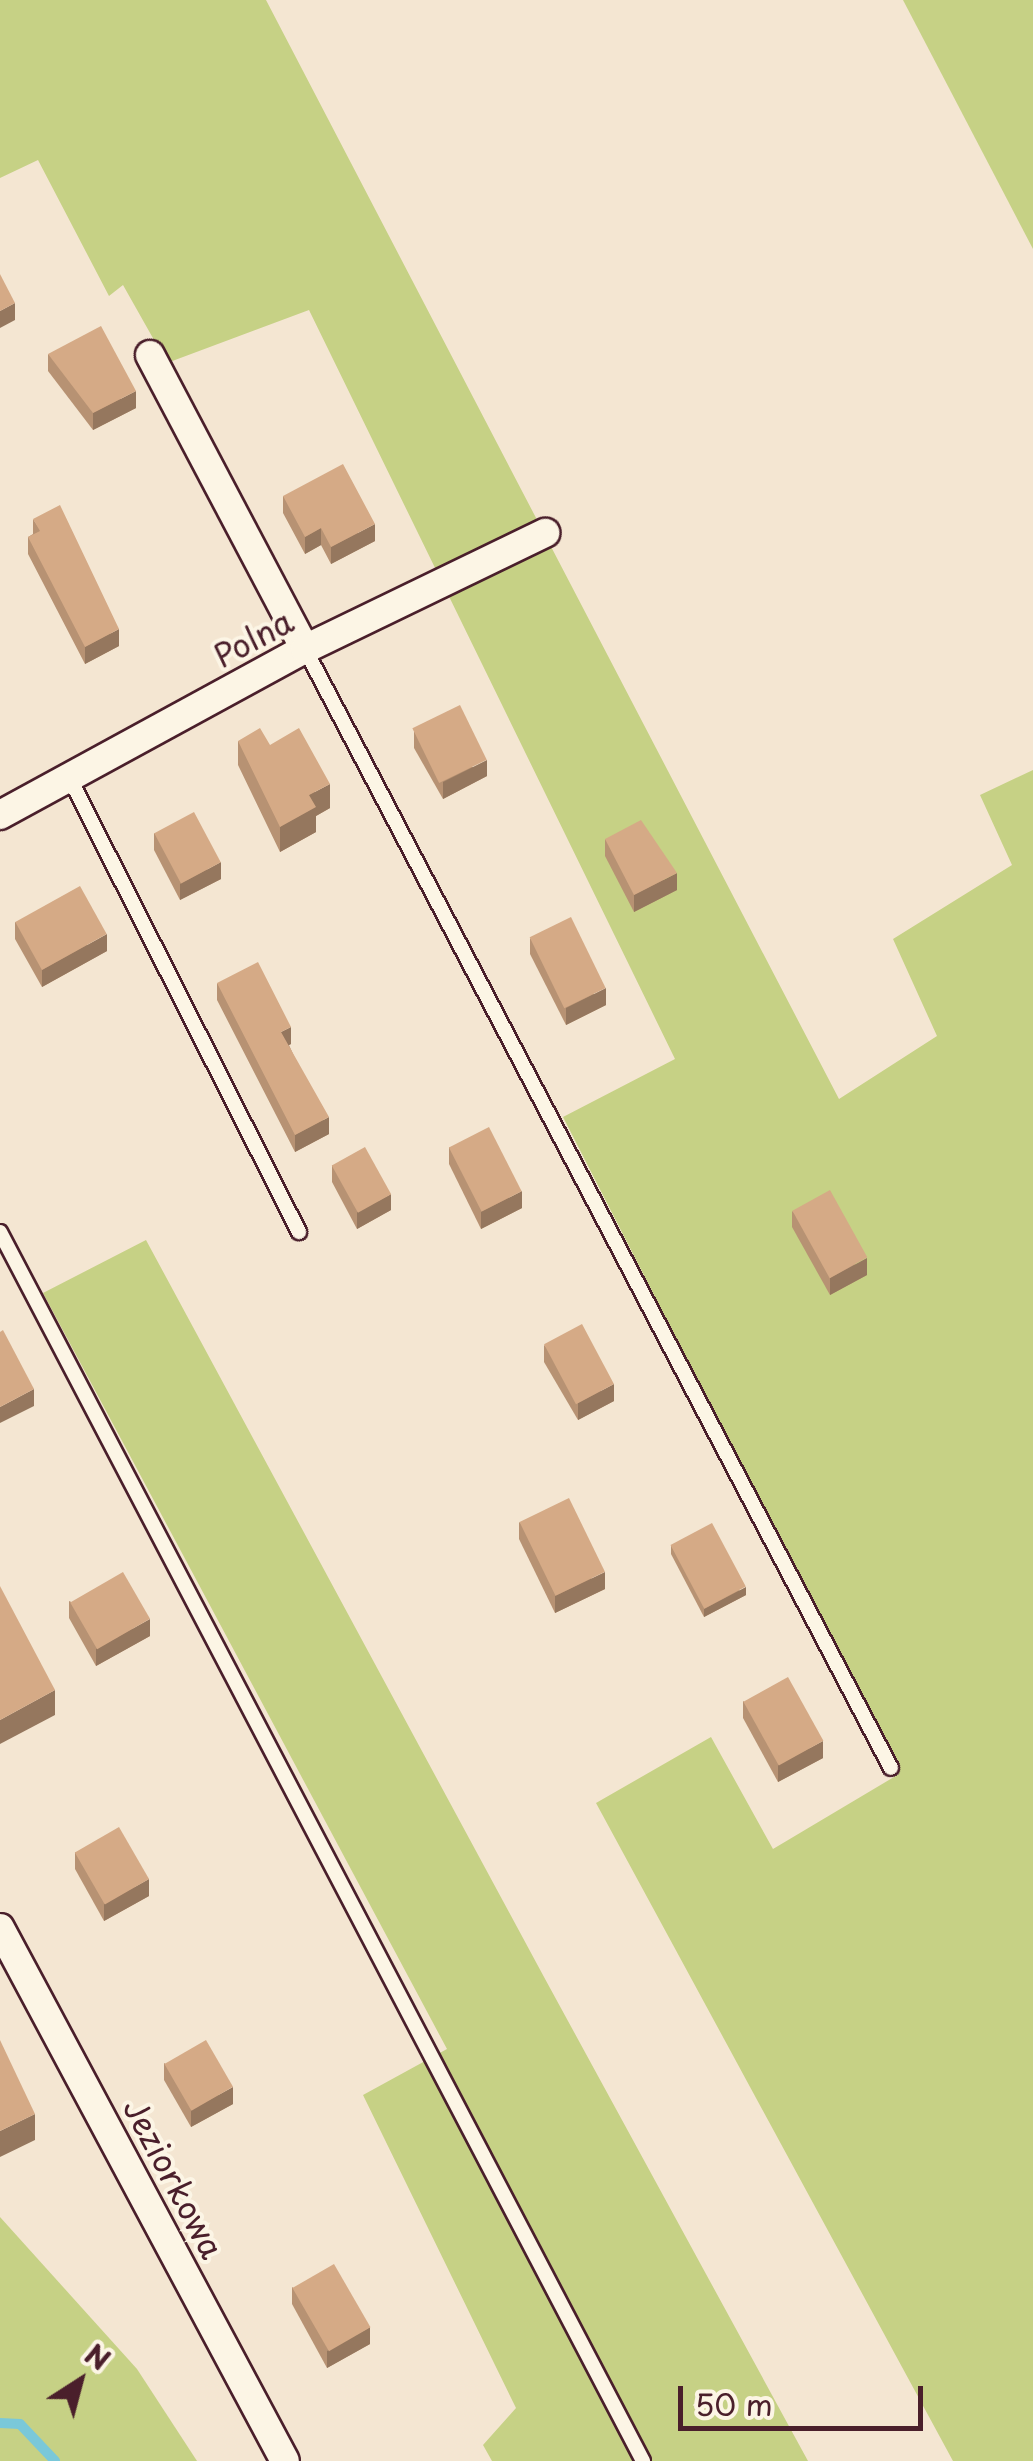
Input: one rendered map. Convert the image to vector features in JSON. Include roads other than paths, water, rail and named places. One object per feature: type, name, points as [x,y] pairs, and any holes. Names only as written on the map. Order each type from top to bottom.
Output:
[{"type":"street","points":[[150,355],[305,649]]},
{"type":"street","name":"Polna","points":[[0,815],[305,649],[545,533]]},
{"type":"street","name":"Jeziorkowa","points":[[0,1928],[285,2461]]},
{"type":"lane","points":[[305,649],[890,1768]]},
{"type":"lane","points":[[69,776],[300,1232]]},
{"type":"lane","points":[[0,1232],[643,2461]]},
{"type":"waterway","points":[[0,2423],[20,2424],[55,2461]]}]
